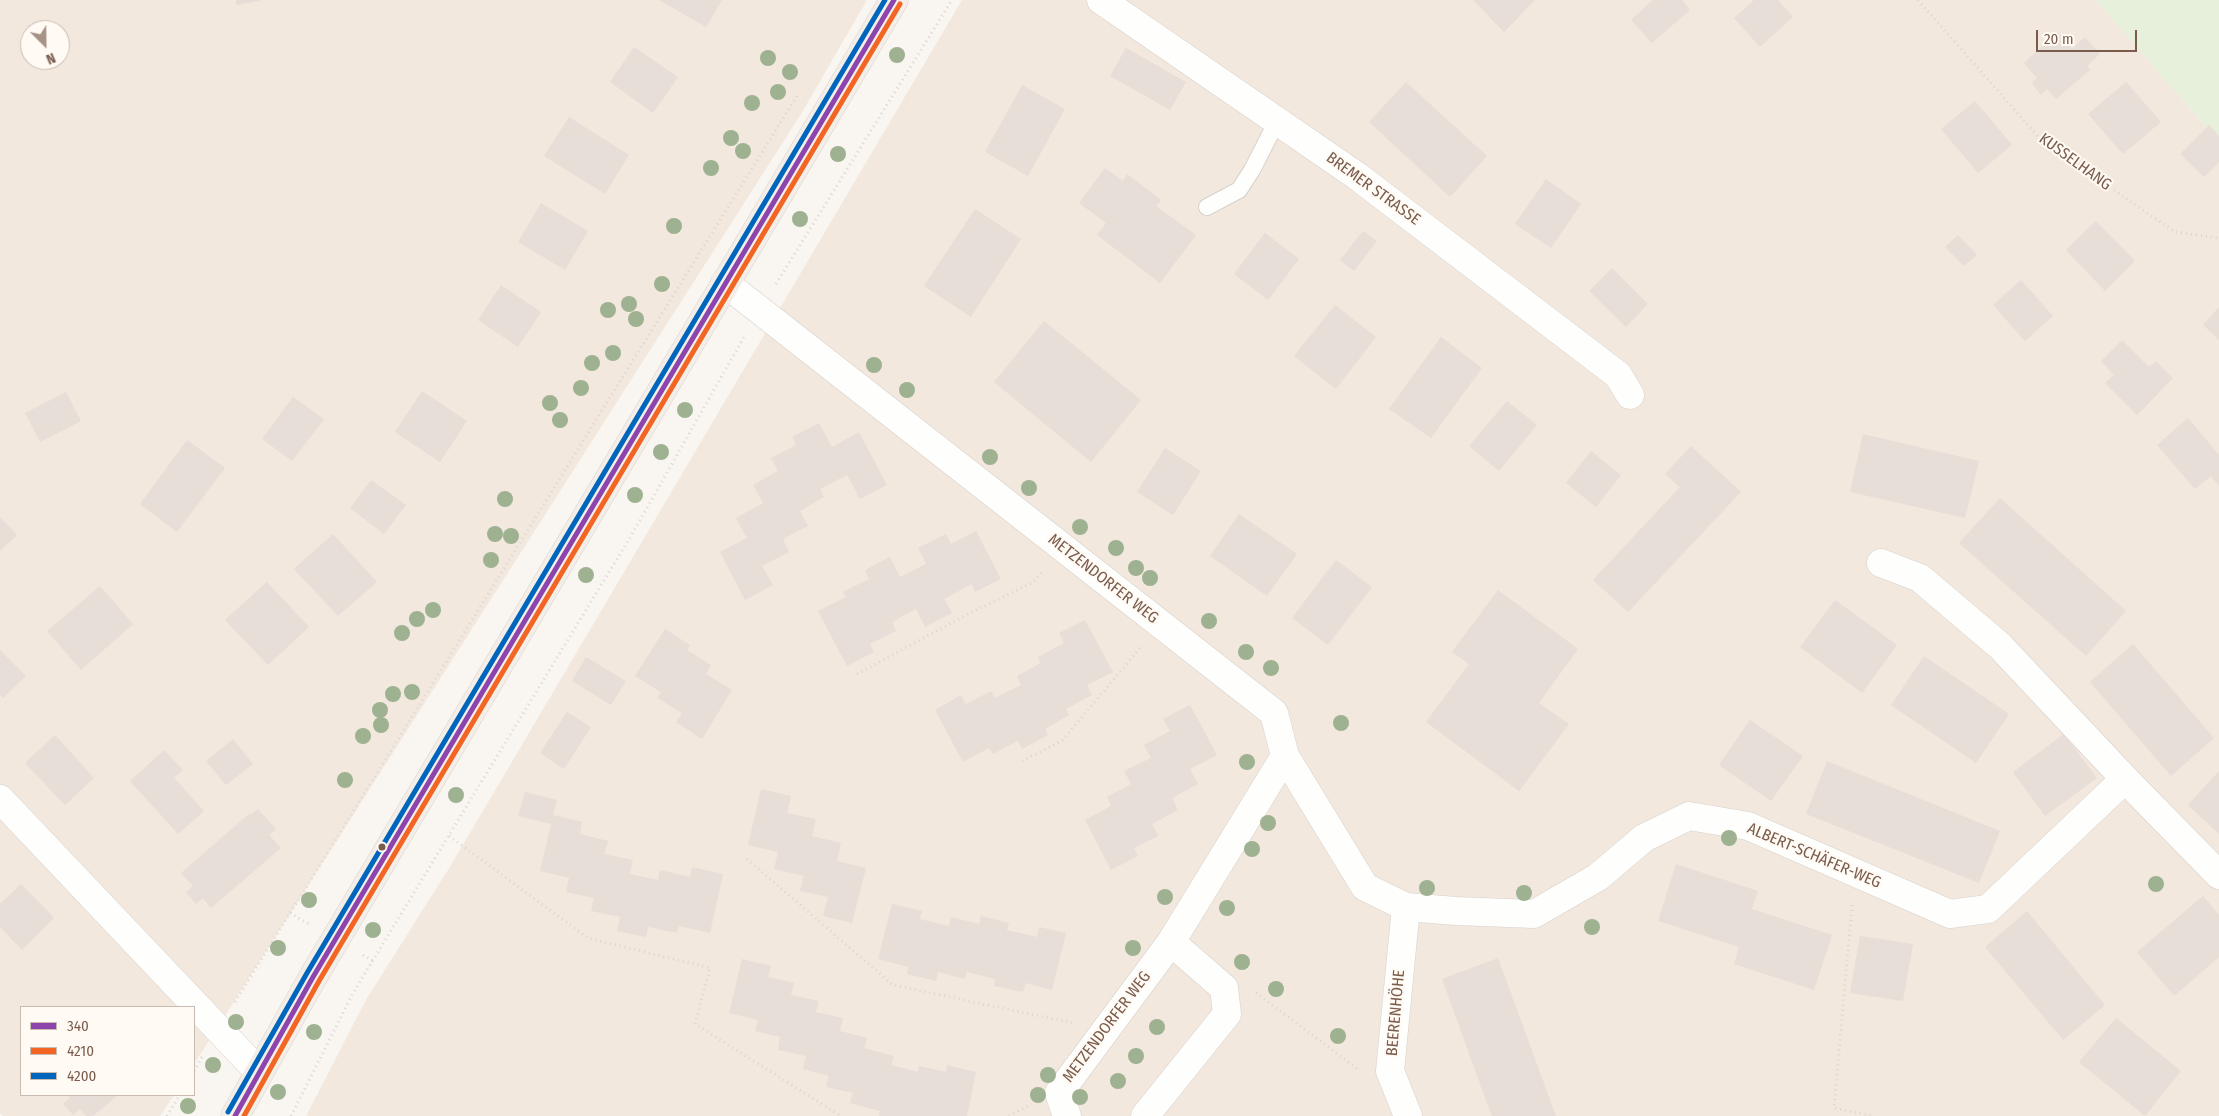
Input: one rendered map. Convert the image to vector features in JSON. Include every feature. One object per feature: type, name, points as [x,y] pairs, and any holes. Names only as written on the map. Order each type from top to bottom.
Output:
[{"type":"main road","points":[[235,1116],[313,976],[894,0]]},
{"type":"street","name":"BREMER STRASSE","points":[[1101,0],[1357,176],[1618,375],[1630,395]]},
{"type":"street","name":"METZENDORFER WEG","points":[[726,283],[1274,714],[1285,756],[1171,942],[1059,1093],[1067,1116]]},
{"type":"street","points":[[1881,563],[1920,578],[2000,646],[2125,779],[2219,875]]},
{"type":"street","name":"ALBERT-SCHÄFER-WEG","points":[[1285,756],[1365,887],[1406,907],[1534,914],[1598,877],[1644,838],[1689,816],[1748,826],[1950,914],[1988,909],[2125,779]]},
{"type":"street","points":[[0,798],[259,1072]]},
{"type":"street","name":"BEERENHÖHE","points":[[1406,907],[1390,1071],[1408,1116]]},
{"type":"street","points":[[1145,1116],[1227,1014],[1224,988],[1171,942]]},
{"type":"lane","points":[[1206,207],[1239,190],[1252,170],[1277,121]]},
{"type":"path","points":[[291,1116],[353,993],[632,536],[760,310],[952,0]]},
{"type":"path","name":"KUSSELHANG","points":[[1918,0],[2042,141],[2175,232],[2219,238]]},
{"type":"path","points":[[218,1029],[799,93]]},
{"type":"path","points":[[857,674],[970,613],[1032,583],[1065,549]]},
{"type":"path","points":[[1022,761],[1062,741],[1160,624]]},
{"type":"path","points":[[449,836],[588,938],[710,968],[695,1024],[841,1116]]},
{"type":"path","points":[[747,859],[893,985],[1106,1030]]},
{"type":"path","points":[[1855,873],[1834,1108],[1874,1116]]},
{"type":"path","points":[[290,913],[317,928]]},
{"type":"path","points":[[1224,988],[1250,988],[1372,1080],[1390,1071]]},
{"type":"path","points":[[167,1116],[179,1096]]},
{"type":"shaded area","points":[[0,0],[867,0],[801,114],[195,1062],[195,1006],[20,1006],[20,1096],[173,1096],[160,1116],[3,1116],[0,1113]]},
{"type":"shaded area","points":[[962,0],[2096,0],[2219,142],[2219,1116],[306,1116],[367,998],[448,870]]},
{"type":"green space","points":[[2096,0],[2219,0],[2219,142]]},
{"type":"building","points":[[236,0],[260,0],[260,1],[236,5]]},
{"type":"building","points":[[659,0],[722,0],[706,27]]},
{"type":"building","points":[[1473,0],[1535,0],[1504,32]]},
{"type":"building","points":[[1653,0],[1682,0],[1690,10],[1652,43],[1631,20]]},
{"type":"building","points":[[1754,0],[1778,0],[1793,17],[1760,47],[1734,18]]},
{"type":"building","points":[[2058,32],[2072,49],[2085,37],[2100,54],[2087,66],[2090,70],[2056,99],[2047,89],[2041,95],[2032,83],[2037,78],[2024,63]]},
{"type":"building","points":[[634,47],[678,77],[653,113],[610,82]]},
{"type":"building","points":[[1126,48],[1186,82],[1170,110],[1110,76]]},
{"type":"building","points":[[1406,82],[1487,156],[1450,197],[1369,122]]},
{"type":"building","points":[[2126,82],[2161,122],[2123,154],[2088,114]]},
{"type":"building","points":[[1022,85],[1065,109],[1028,176],[985,152]]},
{"type":"building","points":[[1975,101],[2012,145],[1978,173],[1941,129]]},
{"type":"building","points":[[569,117],[629,155],[605,194],[544,156]]},
{"type":"building","points":[[2209,125],[2219,136],[2219,162],[2204,177],[2180,154]]},
{"type":"building","points":[[1105,168],[1123,181],[1127,174],[1161,200],[1156,206],[1196,235],[1160,283],[1097,235],[1106,223],[1079,203]]},
{"type":"building","points":[[1546,179],[1581,204],[1551,248],[1515,224]]},
{"type":"building","points":[[541,203],[588,231],[565,270],[518,242]]},
{"type":"building","points":[[975,209],[1021,239],[971,317],[924,286]]},
{"type":"building","points":[[2096,221],[2135,261],[2105,291],[2066,250]]},
{"type":"building","points":[[1363,231],[1377,241],[1354,271],[1340,260]]},
{"type":"building","points":[[1265,233],[1299,259],[1268,300],[1234,274]]},
{"type":"building","points":[[1958,235],[1977,255],[1964,266],[1945,247]]},
{"type":"building","points":[[1612,268],[1648,304],[1626,327],[1589,291]]},
{"type":"building","points":[[2021,280],[2053,316],[2025,341],[1993,305]]},
{"type":"building","points":[[501,285],[541,312],[518,347],[478,320]]},
{"type":"building","points":[[1335,305],[1376,337],[1336,389],[1294,356]]},
{"type":"building","points":[[2219,307],[2219,340],[2203,325]]},
{"type":"building","points":[[1044,321],[1141,400],[1091,462],[994,382]]},
{"type":"building","points":[[1441,337],[1482,368],[1431,438],[1389,409]]},
{"type":"building","points":[[2122,340],[2149,367],[2156,361],[2173,378],[2137,415],[2105,383],[2114,375],[2101,361]]},
{"type":"building","points":[[422,391],[467,421],[440,462],[395,432]]},
{"type":"building","points":[[66,392],[81,421],[40,442],[25,413]]},
{"type":"building","points":[[293,397],[324,419],[292,461],[262,439]]},
{"type":"building","points":[[1507,401],[1537,425],[1499,471],[1469,446]]},
{"type":"building","points":[[2188,418],[2219,455],[2219,486],[2211,476],[2195,489],[2157,445]]},
{"type":"building","points":[[819,423],[832,447],[859,432],[887,485],[860,499],[847,475],[820,489],[824,497],[800,511],[808,526],[783,539],[789,552],[762,566],[773,585],[745,600],[720,552],[747,538],[736,518],[763,503],[753,485],[778,471],[771,458],[796,445],[792,437]]},
{"type":"building","points":[[1863,434],[1979,461],[1965,518],[1850,492]]},
{"type":"building","points":[[187,440],[225,468],[177,532],[140,504]]},
{"type":"building","points":[[1691,446],[1741,492],[1628,612],[1593,580],[1680,487],[1665,474]]},
{"type":"building","points":[[1165,448],[1201,471],[1173,515],[1137,492]]},
{"type":"building","points":[[1591,451],[1621,475],[1596,507],[1566,483]]},
{"type":"building","points":[[371,480],[406,505],[384,534],[350,508]]},
{"type":"building","points":[[2000,498],[2126,611],[2086,656],[1959,543]]},
{"type":"building","points":[[1239,514],[1297,554],[1267,596],[1210,556]]},
{"type":"building","points":[[0,517],[17,535],[0,551]]},
{"type":"building","points":[[976,531],[1001,579],[975,592],[972,584],[944,599],[952,613],[925,627],[916,609],[892,622],[896,631],[870,644],[874,652],[847,666],[818,611],[846,597],[843,592],[869,579],[865,570],[890,557],[900,577],[926,564],[918,548],[946,534],[951,544]]},
{"type":"building","points":[[333,534],[377,582],[338,616],[294,569]]},
{"type":"building","points":[[1336,560],[1372,587],[1328,645],[1292,618]]},
{"type":"building","points":[[267,582],[309,627],[268,665],[225,620]]},
{"type":"building","points":[[100,586],[133,624],[81,670],[47,631]]},
{"type":"building","points":[[1498,590],[1578,649],[1539,703],[1569,724],[1519,791],[1426,722],[1469,664],[1452,652]]},
{"type":"building","points":[[1835,600],[1897,645],[1862,693],[1800,647]]},
{"type":"building","points":[[1085,620],[1113,672],[1087,685],[1092,695],[1066,709],[1069,715],[1045,729],[1048,735],[1022,749],[1018,741],[993,754],[989,748],[963,762],[935,710],[961,695],[966,704],[991,691],[995,698],[1021,685],[1017,676],[1041,663],[1038,657],[1064,643],[1059,633]]},
{"type":"building","points":[[665,629],[690,645],[687,650],[711,665],[706,674],[732,690],[702,739],[676,722],[682,713],[657,698],[661,692],[635,676]]},
{"type":"building","points":[[2133,644],[2214,738],[2171,776],[2090,682]]},
{"type":"building","points":[[0,650],[26,676],[3,698],[0,695]]},
{"type":"building","points":[[1924,656],[2009,714],[1976,763],[1891,705]]},
{"type":"building","points":[[586,657],[626,681],[611,705],[572,681]]},
{"type":"building","points":[[1190,705],[1217,755],[1190,769],[1198,784],[1172,798],[1178,810],[1152,824],[1158,836],[1134,848],[1138,856],[1111,870],[1085,820],[1111,806],[1107,797],[1131,784],[1124,771],[1151,758],[1144,745],[1170,731],[1163,719]]},
{"type":"building","points":[[567,712],[591,727],[564,769],[540,753]]},
{"type":"building","points":[[1750,720],[1803,756],[1771,801],[1719,765]]},
{"type":"building","points":[[2064,734],[2097,778],[2045,816],[2013,772]]},
{"type":"building","points":[[55,735],[94,778],[65,805],[25,763]]},
{"type":"building","points":[[233,739],[253,764],[226,785],[206,761]]},
{"type":"building","points":[[164,750],[183,770],[174,778],[204,811],[178,834],[130,781]]},
{"type":"building","points":[[1827,761],[2000,831],[1979,883],[1806,814]]},
{"type":"building","points":[[2219,771],[2219,834],[2188,805]]},
{"type":"building","points":[[761,789],[791,796],[787,813],[816,819],[812,836],[841,843],[837,861],[866,868],[852,923],[823,916],[828,897],[800,891],[804,876],[774,869],[778,852],[748,845]]},
{"type":"building","points":[[525,792],[557,800],[553,815],[582,822],[580,834],[608,841],[604,854],[633,860],[630,874],[658,880],[660,870],[690,877],[692,867],[723,874],[710,933],[679,926],[677,933],[648,927],[646,937],[617,931],[620,917],[591,911],[594,898],[566,892],[569,878],[540,871],[551,824],[518,816]]},
{"type":"building","points":[[258,809],[276,829],[269,835],[281,848],[211,908],[203,898],[196,904],[186,892],[193,886],[181,873],[250,813],[251,815]]},
{"type":"building","points":[[1676,864],[1758,891],[1752,909],[1832,935],[1814,990],[1734,964],[1739,947],[1658,921]]},
{"type":"building","points":[[21,884],[54,918],[22,950],[0,927],[0,904]]},
{"type":"building","points":[[2203,896],[2219,915],[2219,957],[2174,996],[2137,952]]},
{"type":"building","points":[[892,904],[922,911],[920,919],[949,926],[951,917],[979,924],[981,916],[1009,923],[1007,930],[1037,937],[1039,927],[1066,933],[1052,990],[1026,983],[1023,992],[994,986],[995,979],[967,972],[965,979],[938,972],[936,981],[907,974],[908,967],[878,959]]},
{"type":"building","points":[[2027,911],[2105,1005],[2063,1040],[1985,947]]},
{"type":"building","points":[[1860,936],[1913,944],[1903,1001],[1850,993]]},
{"type":"building","points":[[1498,958],[1556,1116],[1492,1116],[1491,1114],[1442,979]]},
{"type":"building","points":[[742,959],[771,966],[768,977],[794,983],[791,995],[819,1001],[816,1012],[843,1018],[840,1031],[867,1038],[864,1048],[894,1056],[891,1065],[918,1072],[919,1066],[946,1072],[947,1065],[976,1072],[967,1116],[879,1116],[880,1111],[850,1103],[853,1093],[826,1087],[829,1076],[803,1069],[806,1056],[778,1050],[780,1037],[755,1031],[758,1020],[729,1013]]},
{"type":"building","points":[[2116,1018],[2181,1071],[2145,1116],[2079,1062]]},
{"type":"building","points":[[69,1096],[117,1096],[93,1116],[86,1116],[80,1109],[73,1115],[63,1104],[70,1098]]},
{"type":"transit line","name":"4200","points":[[228,1112],[307,973],[885,0]]},
{"type":"transit line","name":"340","points":[[235,1116],[313,977],[894,0]]},
{"type":"transit line","name":"4210","points":[[244,1116],[319,981],[900,4]]}]
